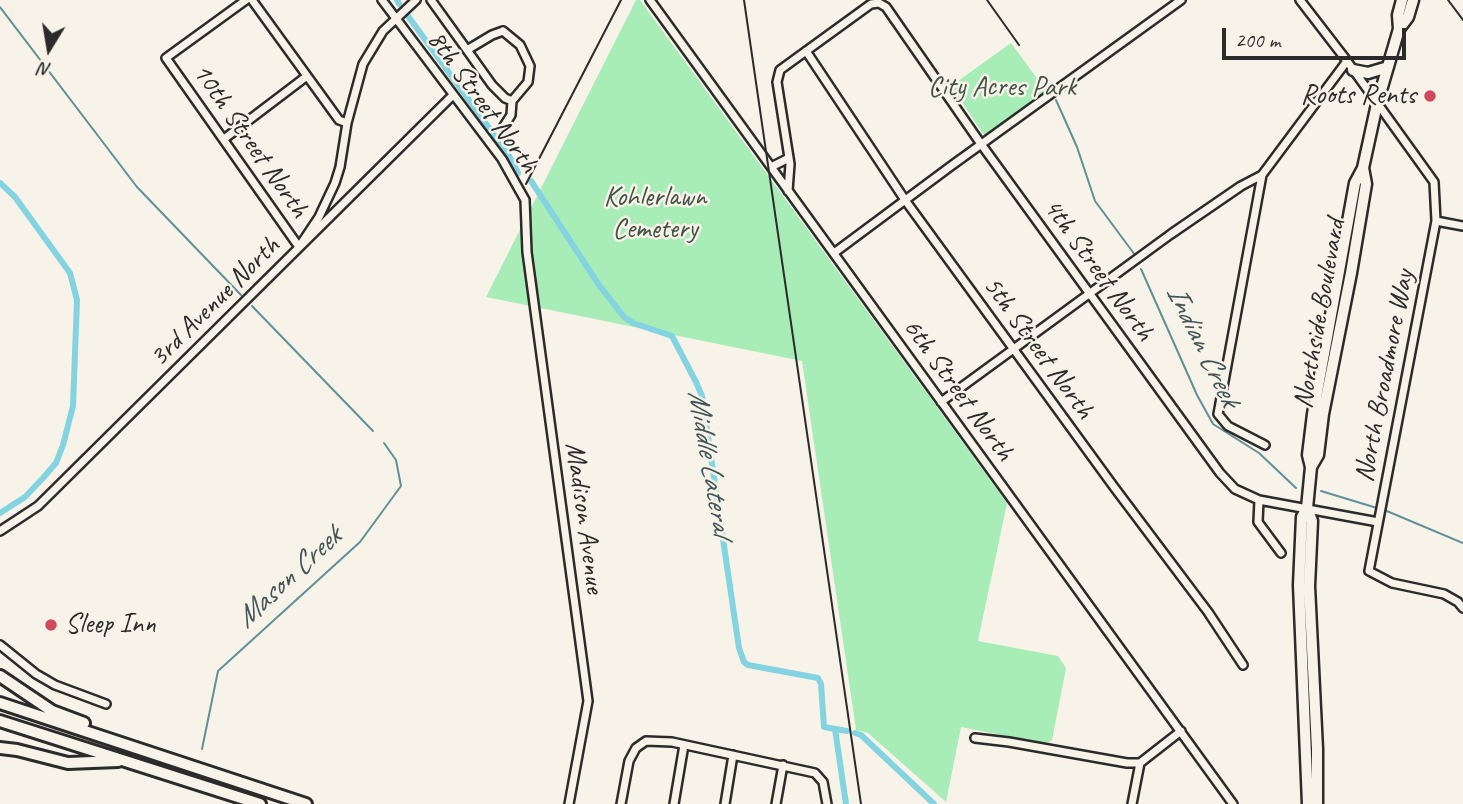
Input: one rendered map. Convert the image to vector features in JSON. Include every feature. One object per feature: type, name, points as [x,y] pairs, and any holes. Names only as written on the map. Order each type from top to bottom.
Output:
[{"type":"highway","points":[[0,676],[52,711],[217,774]]},
{"type":"highway","points":[[0,703],[306,804]]},
{"type":"highway","points":[[0,721],[260,804]]},
{"type":"highway","points":[[0,748],[68,763],[128,761]]},
{"type":"main road","name":"Northside Boulevard","points":[[1317,804],[1317,736],[1309,586],[1312,521],[1307,509],[1311,467],[1308,455],[1355,183],[1363,168],[1377,104],[1399,29],[1398,15],[1402,0]]},
{"type":"main road","name":"Northside Boulevard","points":[[1399,29],[1408,17],[1413,0]]},
{"type":"main road","points":[[1350,66],[1368,73],[1388,67]]},
{"type":"main road","name":"Northside Boulevard","points":[[1307,509],[1301,517],[1299,586],[1308,804]]},
{"type":"street","name":"10th Street North","points":[[246,0],[166,58],[299,247]]},
{"type":"street","points":[[252,0],[339,120],[347,123]]},
{"type":"street","name":"8th Street North","points":[[382,0],[502,159],[522,192],[526,210],[526,236]]},
{"type":"street","points":[[299,247],[319,217],[335,183],[359,73],[383,30],[416,0]]},
{"type":"street","points":[[431,0],[492,85],[512,101]]},
{"type":"street","name":"6th Street North","points":[[650,0],[1233,804]]},
{"type":"street","points":[[834,253],[1181,0]]},
{"type":"street","name":"North Broadmore Way","points":[[1300,0],[1434,182],[1436,221],[1369,571],[1392,583],[1444,594],[1463,608]]},
{"type":"street","name":"4th Street North","points":[[806,51],[871,4],[879,3],[886,7],[1089,294],[1220,473],[1235,489],[1259,500],[1345,517],[1380,514]]},
{"type":"street","points":[[467,50],[503,31],[520,45],[530,66],[528,82],[512,101],[511,115],[504,126]]},
{"type":"street","points":[[788,191],[789,158],[778,75],[780,70],[806,51]]},
{"type":"street","name":"5th Street North","points":[[806,51],[905,200],[1208,612],[1242,665]]},
{"type":"street","points":[[941,402],[1241,186],[1262,175],[1350,66]]},
{"type":"street","points":[[224,139],[307,76]]},
{"type":"street","name":"3rd Avenue North","points":[[0,531],[38,506],[453,95]]},
{"type":"street","points":[[771,167],[789,158]]},
{"type":"street","points":[[1262,175],[1218,414],[1228,426],[1265,445]]},
{"type":"street","points":[[1436,221],[1463,226]]},
{"type":"street","name":"Madison Avenue","points":[[526,236],[588,701],[569,804]]},
{"type":"street","points":[[1259,500],[1258,522],[1281,553]]},
{"type":"street","points":[[0,645],[28,669],[55,685],[106,704]]},
{"type":"street","points":[[975,738],[1140,763],[1181,731]]},
{"type":"street","points":[[621,804],[629,761],[636,748],[646,741],[684,745],[815,773],[823,782],[827,804]]},
{"type":"street","points":[[674,804],[684,745]]},
{"type":"street","points":[[725,804],[733,755]]},
{"type":"street","points":[[1132,804],[1140,763]]},
{"type":"street","points":[[776,804],[783,765]]},
{"type":"green space","name":"Kohlerlawn Cemetery","points":[[636,0],[640,0],[1007,503],[978,641],[1058,656],[1066,668],[1052,740],[1046,744],[961,727],[946,802],[868,733],[856,730],[802,361],[486,297]]},
{"type":"green space","name":"City Acres Park","points":[[1011,43],[1048,93],[986,138],[951,86]]},
{"type":"waterway","name":"Middle Lateral","points":[[397,0],[399,4]]},
{"type":"waterway","name":"Mason Creek","points":[[0,7],[137,187],[241,295]]},
{"type":"waterway","name":"Middle Lateral","points":[[408,16],[508,154],[518,173]]},
{"type":"waterway","name":"Indian Creek","points":[[1056,100],[1077,147],[1095,201],[1135,255]]},
{"type":"waterway","name":"Middle Lateral","points":[[531,181],[599,285],[624,317],[633,323],[672,336],[696,382],[702,396],[739,648],[744,662],[818,678],[821,684],[824,727],[847,731]]},
{"type":"waterway","points":[[0,183],[15,197],[70,273],[77,300],[73,406],[63,445],[56,463],[43,478],[25,497],[0,513]]},
{"type":"waterway","name":"Indian Creek","points":[[1141,269],[1197,395],[1213,424],[1259,453],[1296,488]]},
{"type":"waterway","name":"Mason Creek","points":[[252,306],[373,431]]},
{"type":"waterway","name":"Mason Creek","points":[[202,749],[218,671],[360,542],[401,486],[396,460],[384,443]]},
{"type":"waterway","name":"Indian Creek","points":[[1321,491],[1377,508]]},
{"type":"waterway","name":"Indian Creek","points":[[1382,509],[1463,543]]},
{"type":"waterway","points":[[835,729],[846,804]]},
{"type":"waterway","name":"Middle Lateral","points":[[855,733],[861,735],[934,804]]},
{"type":"railway","points":[[526,184],[621,0]]},
{"type":"railway","points":[[744,0],[861,804]]},
{"type":"railway","points":[[987,0],[1019,45]]},
{"type":"railway","points":[[1448,0],[1463,20]]},
{"type":"place","name":"Roots Rents","points":[[1430,96]]},
{"type":"place","name":"Sleep Inn","points":[[51,625]]}]
